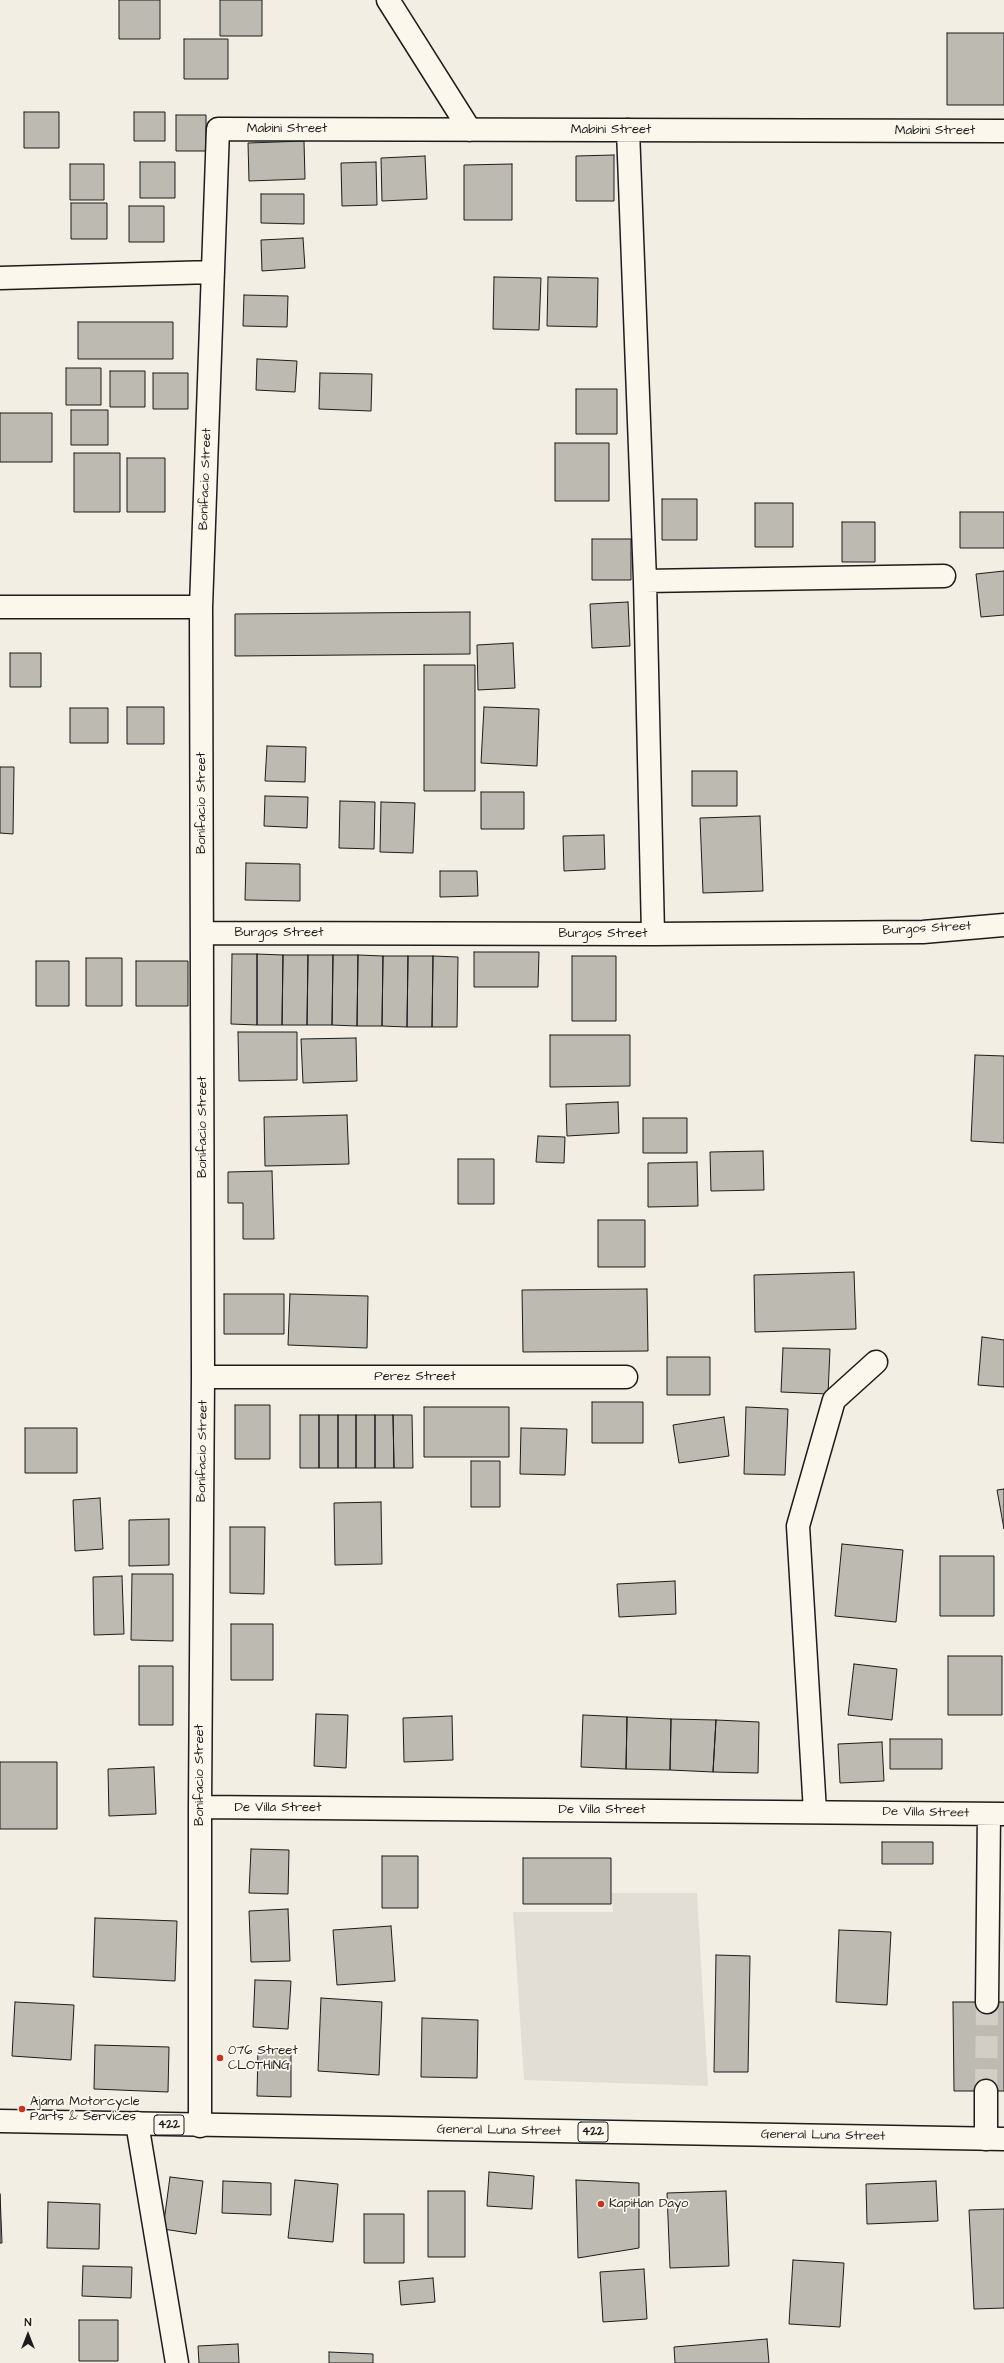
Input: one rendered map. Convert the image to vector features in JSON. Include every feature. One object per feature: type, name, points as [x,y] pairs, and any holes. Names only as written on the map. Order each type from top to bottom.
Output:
[{"type":"street","points":[[388,0],[470,130]]},
{"type":"street","name":"Mabini Street","points":[[218,129],[1004,131]]},
{"type":"street","name":"Bonifacio Street","points":[[200,2126],[200,1807],[204,1377],[201,608],[218,129]]},
{"type":"street","points":[[628,130],[645,581],[653,934]]},
{"type":"street","points":[[0,278],[213,272]]},
{"type":"street","points":[[645,581],[944,576]]},
{"type":"street","points":[[0,608],[201,608]]},
{"type":"street","name":"Burgos Street","points":[[202,933],[653,934],[923,932],[1004,925]]},
{"type":"street","points":[[815,1812],[798,1526],[834,1400],[876,1362]]},
{"type":"street","name":"Perez Street","points":[[204,1377],[626,1377]]},
{"type":"street","name":"De Villa Street","points":[[200,1807],[996,1814]]},
{"type":"street","points":[[988,2002],[996,1814]]},
{"type":"street","points":[[986,2091],[995,2139]]},
{"type":"street","name":"422","points":[[0,2121],[137,2123]]},
{"type":"street","points":[[137,2123],[177,2363]]},
{"type":"street","name":"General Luna Street","points":[[137,2123],[200,2126],[995,2139]]},
{"type":"shaded area","points":[[611,1893],[697,1893],[708,2086],[524,2080],[513,1912],[613,1912]]},
{"type":"building","points":[[119,0],[160,0],[160,39],[119,39]]},
{"type":"building","points":[[220,0],[262,0],[262,36],[220,36]]},
{"type":"building","points":[[947,33],[1004,33],[1004,105],[947,105]]},
{"type":"building","points":[[184,39],[228,39],[228,79],[184,79]]},
{"type":"building","points":[[24,112],[59,112],[59,148],[24,148]]},
{"type":"building","points":[[134,112],[165,112],[165,141],[134,141]]},
{"type":"building","points":[[176,115],[206,115],[206,151],[176,151]]},
{"type":"building","points":[[304,141],[305,179],[249,181],[248,143]]},
{"type":"building","points":[[614,155],[614,201],[576,201],[576,156]]},
{"type":"building","points":[[425,156],[427,199],[382,201],[381,158]]},
{"type":"building","points":[[140,162],[175,162],[175,198],[140,198]]},
{"type":"building","points":[[376,162],[377,205],[342,206],[341,163]]},
{"type":"building","points":[[70,164],[104,164],[104,200],[70,200]]},
{"type":"building","points":[[512,164],[512,220],[464,220],[464,165]]},
{"type":"building","points":[[261,194],[304,194],[304,224],[261,223]]},
{"type":"building","points":[[71,203],[107,203],[107,239],[71,239]]},
{"type":"building","points":[[129,206],[164,206],[164,242],[129,242]]},
{"type":"building","points":[[303,238],[305,268],[262,271],[261,240]]},
{"type":"building","points":[[494,277],[541,278],[539,330],[493,329]]},
{"type":"building","points":[[548,277],[598,278],[597,327],[547,326]]},
{"type":"building","points":[[244,295],[288,296],[287,327],[243,326]]},
{"type":"building","points":[[78,322],[173,322],[173,359],[78,359]]},
{"type":"building","points":[[257,359],[297,361],[295,392],[256,390]]},
{"type":"building","points":[[66,368],[101,368],[101,405],[66,405]]},
{"type":"building","points":[[110,371],[145,371],[145,407],[110,407]]},
{"type":"building","points":[[153,373],[188,373],[188,409],[153,409]]},
{"type":"building","points":[[320,373],[372,374],[371,411],[319,409]]},
{"type":"building","points":[[576,389],[617,389],[617,434],[576,434]]},
{"type":"building","points":[[71,410],[108,410],[108,445],[71,445]]},
{"type":"building","points":[[0,413],[52,413],[52,462],[0,462]]},
{"type":"building","points":[[555,443],[609,443],[609,501],[555,501]]},
{"type":"building","points":[[74,453],[120,453],[120,512],[74,512]]},
{"type":"building","points":[[127,458],[165,458],[165,512],[127,512]]},
{"type":"building","points":[[662,499],[697,499],[697,540],[662,540]]},
{"type":"building","points":[[755,503],[793,503],[793,547],[755,547]]},
{"type":"building","points":[[960,512],[1004,512],[1004,548],[960,548]]},
{"type":"building","points":[[842,522],[875,522],[875,562],[842,562]]},
{"type":"building","points":[[592,539],[631,539],[631,580],[592,580]]},
{"type":"building","points":[[1004,571],[1004,615],[981,617],[976,574]]},
{"type":"building","points":[[628,602],[630,646],[592,648],[590,604]]},
{"type":"building","points":[[470,612],[470,654],[235,656],[235,614]]},
{"type":"building","points":[[513,643],[515,688],[478,690],[477,645]]},
{"type":"building","points":[[10,653],[41,653],[41,687],[10,687]]},
{"type":"building","points":[[424,665],[475,665],[475,791],[424,791]]},
{"type":"building","points":[[127,707],[164,707],[164,744],[127,744]]},
{"type":"building","points":[[484,707],[539,709],[537,766],[481,763]]},
{"type":"building","points":[[70,708],[108,708],[108,743],[70,743]]},
{"type":"building","points":[[267,746],[306,747],[305,782],[265,781]]},
{"type":"building","points":[[0,767],[14,767],[13,834],[0,833]]},
{"type":"building","points":[[692,771],[737,771],[737,806],[692,806]]},
{"type":"building","points":[[481,792],[524,792],[524,829],[481,829]]},
{"type":"building","points":[[265,796],[308,797],[307,828],[264,826]]},
{"type":"building","points":[[340,801],[375,802],[374,849],[339,848]]},
{"type":"building","points":[[381,802],[415,803],[413,853],[380,852]]},
{"type":"building","points":[[760,816],[763,891],[703,893],[700,818]]},
{"type":"building","points":[[604,835],[605,869],[564,871],[563,836]]},
{"type":"building","points":[[246,863],[300,864],[300,901],[245,900]]},
{"type":"building","points":[[440,871],[477,871],[478,896],[440,897]]},
{"type":"building","points":[[474,952],[539,952],[538,987],[474,987]]},
{"type":"building","points":[[232,954],[257,954],[257,1025],[231,1024]]},
{"type":"building","points":[[257,954],[283,955],[282,1025],[257,1025]]},
{"type":"building","points":[[283,955],[308,955],[307,1025],[282,1025]]},
{"type":"building","points":[[308,955],[333,955],[332,1025],[307,1025]]},
{"type":"building","points":[[333,955],[358,955],[357,1026],[332,1025]]},
{"type":"building","points":[[358,955],[383,956],[382,1026],[357,1026]]},
{"type":"building","points":[[383,956],[408,956],[407,1027],[382,1026]]},
{"type":"building","points":[[408,956],[433,956],[432,1027],[407,1027]]},
{"type":"building","points":[[433,956],[458,957],[457,1027],[432,1027]]},
{"type":"building","points":[[572,956],[616,956],[616,1021],[572,1021]]},
{"type":"building","points":[[86,958],[122,958],[122,1006],[86,1006]]},
{"type":"building","points":[[36,961],[69,961],[69,1006],[36,1006]]},
{"type":"building","points":[[136,961],[188,961],[188,1006],[136,1006]]},
{"type":"building","points":[[238,1032],[297,1032],[297,1080],[239,1081]]},
{"type":"building","points":[[550,1035],[630,1035],[630,1086],[550,1087]]},
{"type":"building","points":[[356,1038],[357,1081],[303,1083],[301,1039]]},
{"type":"building","points":[[975,1055],[1004,1056],[1004,1143],[971,1141]]},
{"type":"building","points":[[618,1102],[619,1133],[567,1136],[566,1104]]},
{"type":"building","points":[[347,1115],[349,1164],[265,1166],[264,1117]]},
{"type":"building","points":[[643,1118],[687,1118],[687,1153],[643,1153]]},
{"type":"building","points":[[538,1136],[565,1137],[564,1163],[536,1162]]},
{"type":"building","points":[[763,1151],[764,1190],[711,1191],[710,1152]]},
{"type":"building","points":[[458,1159],[494,1159],[494,1204],[458,1204]]},
{"type":"building","points":[[697,1162],[698,1206],[648,1207],[648,1163]]},
{"type":"building","points":[[272,1171],[274,1239],[243,1239],[243,1203],[228,1203],[228,1172]]},
{"type":"building","points":[[598,1220],[645,1220],[645,1267],[598,1267]]},
{"type":"building","points":[[854,1272],[856,1329],[755,1332],[754,1275]]},
{"type":"building","points":[[647,1289],[648,1351],[523,1352],[522,1290]]},
{"type":"building","points":[[224,1294],[284,1294],[284,1334],[224,1334]]},
{"type":"building","points":[[290,1294],[368,1296],[367,1348],[288,1345]]},
{"type":"building","points":[[982,1337],[1004,1340],[1004,1387],[978,1385]]},
{"type":"building","points":[[783,1348],[830,1349],[828,1394],[781,1392]]},
{"type":"building","points":[[667,1357],[710,1357],[710,1395],[667,1395]]},
{"type":"building","points":[[592,1402],[643,1402],[643,1443],[592,1443]]},
{"type":"building","points":[[235,1405],[270,1405],[270,1459],[235,1459]]},
{"type":"building","points":[[424,1407],[509,1407],[509,1457],[424,1457]]},
{"type":"building","points":[[746,1407],[788,1409],[785,1475],[744,1474]]},
{"type":"building","points":[[300,1415],[319,1415],[319,1468],[300,1468]]},
{"type":"building","points":[[319,1415],[338,1415],[338,1468],[319,1468]]},
{"type":"building","points":[[338,1415],[356,1415],[356,1468],[338,1468]]},
{"type":"building","points":[[356,1415],[375,1415],[375,1468],[356,1468]]},
{"type":"building","points":[[375,1415],[393,1415],[394,1468],[375,1468]]},
{"type":"building","points":[[393,1415],[412,1415],[413,1468],[394,1468]]},
{"type":"building","points":[[724,1417],[729,1456],[679,1463],[673,1425]]},
{"type":"building","points":[[25,1428],[77,1428],[77,1473],[25,1473]]},
{"type":"building","points":[[521,1428],[567,1429],[565,1475],[520,1474]]},
{"type":"building","points":[[471,1461],[500,1461],[500,1507],[471,1507]]},
{"type":"building","points":[[1004,1489],[1004,1529],[997,1490]]},
{"type":"building","points":[[100,1498],[103,1549],[75,1551],[73,1500]]},
{"type":"building","points":[[381,1502],[382,1564],[335,1565],[334,1503]]},
{"type":"building","points":[[169,1519],[169,1565],[129,1566],[129,1520]]},
{"type":"building","points":[[230,1527],[265,1527],[264,1594],[230,1593]]},
{"type":"building","points":[[842,1544],[903,1550],[896,1622],[835,1616]]},
{"type":"building","points":[[940,1556],[994,1556],[994,1616],[940,1616]]},
{"type":"building","points":[[132,1574],[173,1574],[173,1641],[131,1640]]},
{"type":"building","points":[[122,1576],[124,1634],[94,1635],[93,1577]]},
{"type":"building","points":[[675,1581],[676,1614],[619,1617],[617,1584]]},
{"type":"building","points":[[231,1624],[273,1624],[273,1680],[231,1680]]},
{"type":"building","points":[[948,1656],[1002,1656],[1002,1715],[948,1715]]},
{"type":"building","points":[[854,1664],[897,1669],[892,1720],[848,1715]]},
{"type":"building","points":[[139,1666],[173,1666],[173,1725],[139,1725]]},
{"type":"building","points":[[316,1714],[348,1715],[346,1768],[314,1766]]},
{"type":"building","points":[[583,1715],[627,1717],[626,1769],[581,1767]]},
{"type":"building","points":[[452,1716],[453,1760],[404,1762],[403,1718]]},
{"type":"building","points":[[627,1717],[671,1719],[670,1770],[626,1769]]},
{"type":"building","points":[[671,1719],[716,1720],[713,1772],[670,1770]]},
{"type":"building","points":[[716,1720],[759,1722],[758,1773],[713,1772]]},
{"type":"building","points":[[890,1739],[942,1739],[942,1769],[890,1769]]},
{"type":"building","points":[[882,1742],[884,1781],[840,1783],[838,1744]]},
{"type":"building","points":[[0,1762],[57,1762],[57,1829],[0,1829]]},
{"type":"building","points":[[154,1767],[156,1814],[109,1816],[108,1769]]},
{"type":"building","points":[[882,1842],[933,1842],[933,1864],[882,1864]]},
{"type":"building","points":[[251,1849],[289,1850],[288,1894],[249,1893]]},
{"type":"building","points":[[382,1856],[418,1856],[418,1908],[382,1908]]},
{"type":"building","points":[[523,1858],[611,1858],[611,1904],[523,1904]]},
{"type":"building","points":[[288,1909],[290,1961],[251,1962],[249,1911]]},
{"type":"building","points":[[95,1918],[177,1921],[175,1981],[93,1977]]},
{"type":"building","points":[[391,1926],[395,1981],[337,1985],[333,1930]]},
{"type":"building","points":[[839,1930],[891,1932],[887,2005],[836,2002]]},
{"type":"building","points":[[716,1955],[750,1956],[748,2072],[714,2072]]},
{"type":"building","points":[[255,1980],[291,1981],[288,2029],[253,2027]]},
{"type":"building","points":[[321,1998],[382,2002],[379,2075],[318,2071]]},
{"type":"building","points":[[15,2002],[74,2005],[71,2060],[12,2056]]},
{"type":"building","points":[[953,2002],[1004,2002],[1004,2091],[954,2091]]},
{"type":"building","points":[[422,2018],[478,2020],[477,2078],[421,2077]]},
{"type":"building","points":[[95,2045],[169,2047],[168,2092],[94,2089]]},
{"type":"building","points":[[258,2049],[291,2050],[291,2097],[257,2096]]},
{"type":"building","points":[[489,2172],[534,2176],[532,2209],[487,2206]]},
{"type":"building","points":[[170,2177],[203,2181],[196,2234],[163,2229]]},
{"type":"building","points":[[295,2180],[338,2184],[333,2242],[288,2238]]},
{"type":"building","points":[[576,2180],[639,2183],[639,2248],[578,2258]]},
{"type":"building","points":[[223,2181],[271,2183],[271,2215],[222,2213]]},
{"type":"building","points":[[936,2181],[938,2221],[867,2224],[866,2184]]},
{"type":"building","points":[[428,2191],[465,2191],[465,2257],[428,2257]]},
{"type":"building","points":[[726,2191],[729,2266],[670,2268],[667,2193]]},
{"type":"building","points":[[0,2194],[2,2243],[0,2243]]},
{"type":"building","points":[[48,2202],[100,2204],[99,2249],[47,2248]]},
{"type":"building","points":[[1004,2209],[1004,2308],[974,2309],[969,2210]]},
{"type":"building","points":[[364,2214],[404,2214],[404,2263],[364,2263]]},
{"type":"building","points":[[793,2260],[844,2263],[840,2327],[789,2324]]},
{"type":"building","points":[[83,2266],[132,2267],[131,2298],[82,2296]]},
{"type":"building","points":[[644,2269],[647,2319],[603,2322],[600,2272]]},
{"type":"building","points":[[433,2278],[435,2302],[401,2305],[399,2281]]},
{"type":"building","points":[[79,2320],[118,2320],[118,2361],[79,2361]]},
{"type":"building","points":[[767,2339],[769,2363],[675,2363],[674,2347]]},
{"type":"building","points":[[238,2344],[239,2363],[199,2363],[198,2346]]},
{"type":"building","points":[[329,2352],[373,2354],[373,2363],[329,2363]]},
{"type":"tunnel","points":[[986,2091],[987,2002]]},
{"type":"place","name":"076 Street CLOTHING","points":[[220,2058]]},
{"type":"place","name":"Ajama Motorcycle Parts & Services","points":[[22,2109]]},
{"type":"place","name":"KapiHan Dayo","points":[[601,2204]]}]
